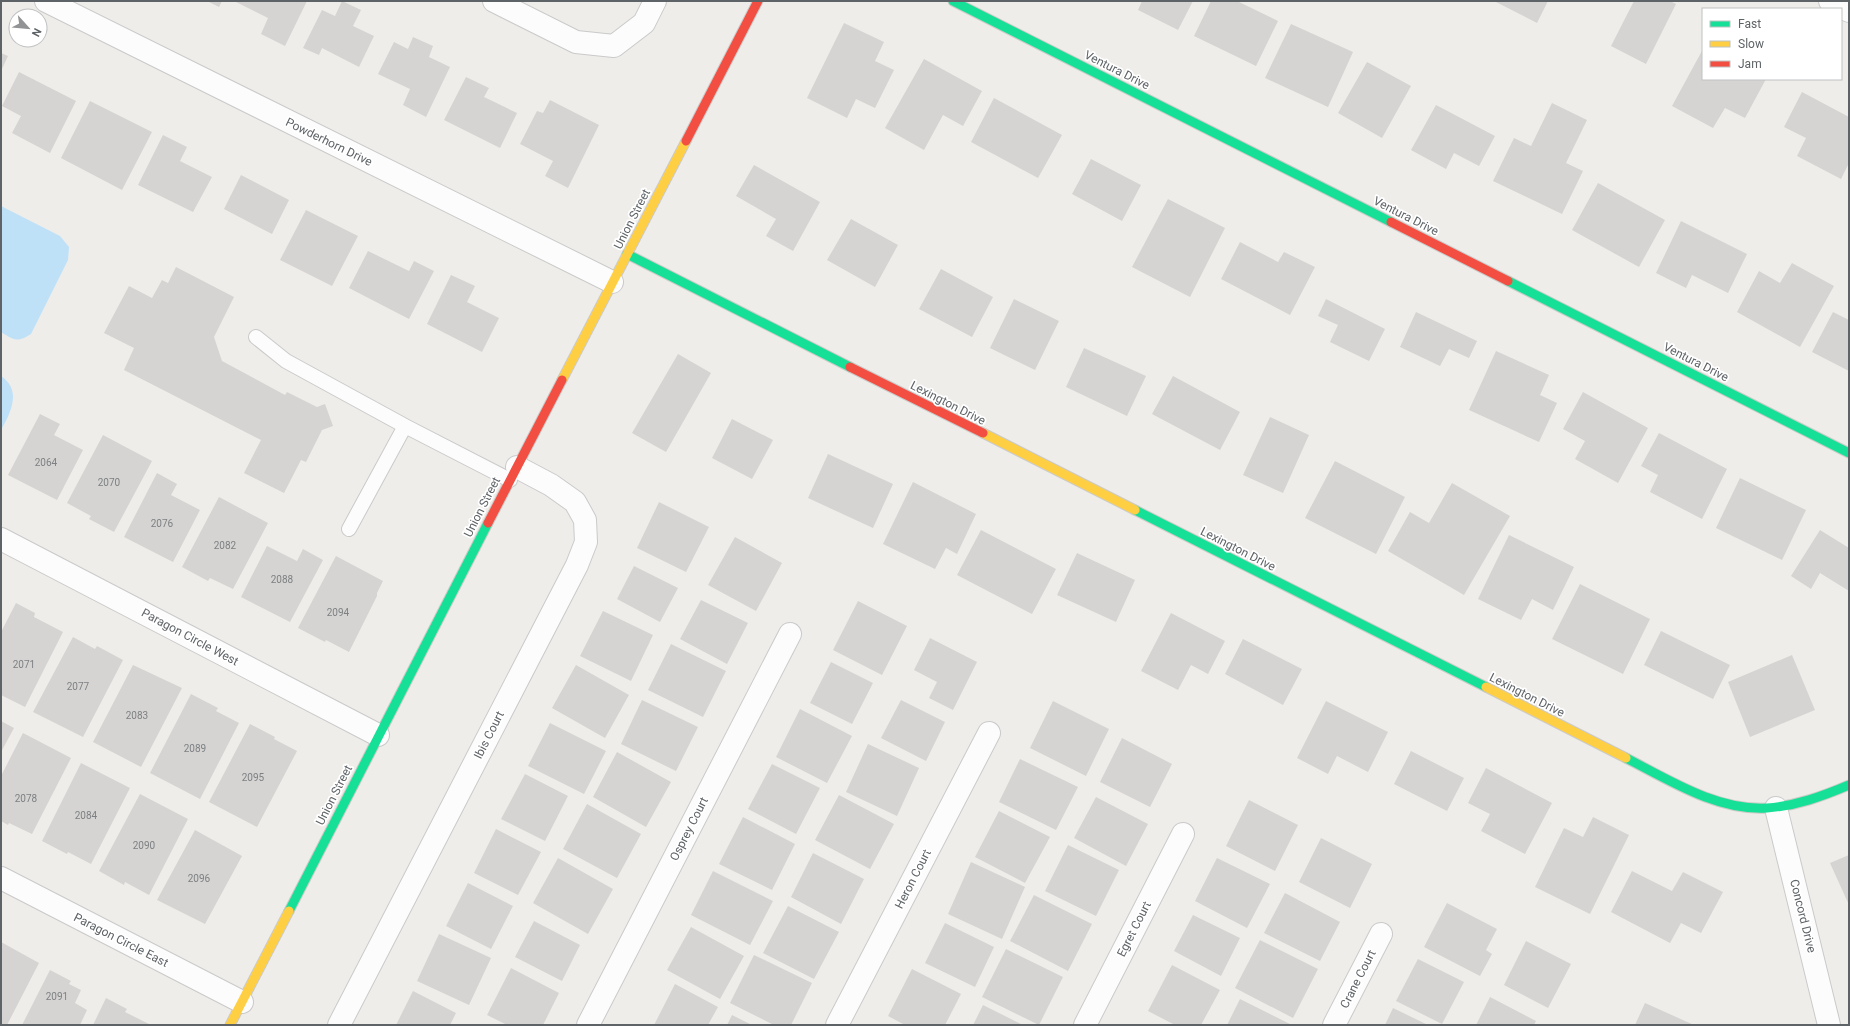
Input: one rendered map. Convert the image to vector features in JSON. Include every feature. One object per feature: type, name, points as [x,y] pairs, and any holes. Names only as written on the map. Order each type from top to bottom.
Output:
[{"type":"street","name":"Powderhorn Drive","points":[[46,1],[612,282]]},
{"type":"street","points":[[494,1],[576,42],[614,46],[644,23],[655,1]]},
{"type":"street","name":"Union Street","points":[[230,1025],[513,473],[758,1]]},
{"type":"street","name":"Ventura Drive","points":[[953,1],[1849,453]]},
{"type":"street","points":[[1830,1],[1849,10]]},
{"type":"street","name":"Lexington Drive","points":[[627,254],[1699,794],[1739,806],[1776,808],[1824,796],[1849,785]]},
{"type":"street","name":"Ibis Court","points":[[339,1025],[573,572],[586,542],[584,520],[575,502],[551,485],[513,473]]},
{"type":"street","name":"Paragon Circle West","points":[[1,539],[378,735]]},
{"type":"street","name":"Osprey Court","points":[[588,1025],[790,634]]},
{"type":"street","name":"Heron Court","points":[[837,1025],[989,733]]},
{"type":"street","name":"Concord Drive","points":[[1776,808],[1829,1025]]},
{"type":"street","name":"Egret Court","points":[[1085,1025],[1183,834]]},
{"type":"street","name":"Paragon Circle East","points":[[1,878],[242,1002]]},
{"type":"street","name":"Crane Court","points":[[1334,1025],[1381,934]]},
{"type":"lane","points":[[256,337],[286,361],[405,426],[513,473]]},
{"type":"lane","points":[[349,529],[405,426]]},
{"type":"water","points":[[1,206],[60,236],[69,247],[68,260],[31,334],[22,339],[13,339],[1,332]]},
{"type":"water","points":[[1,376],[11,388],[13,402],[1,430]]},
{"type":"building","points":[[207,1],[222,1],[219,7]]},
{"type":"building","points":[[307,1],[285,46],[261,34],[268,18],[236,2]]},
{"type":"building","points":[[342,1],[361,10],[353,26],[374,36],[359,67],[322,48],[319,55],[303,48],[322,10],[335,16]]},
{"type":"building","points":[[1142,1],[1193,1],[1178,30],[1138,10]]},
{"type":"building","points":[[1211,1],[1237,1],[1278,21],[1256,66],[1194,36]]},
{"type":"building","points":[[1494,1],[1548,1],[1537,23]]},
{"type":"building","points":[[1634,1],[1670,1],[1676,4],[1646,64],[1611,46]]},
{"type":"building","points":[[844,23],[884,42],[875,61],[894,70],[875,108],[856,99],[847,118],[807,98]]},
{"type":"building","points":[[1291,24],[1353,52],[1328,107],[1265,78]]},
{"type":"building","points":[[413,37],[433,46],[429,57],[450,67],[426,117],[403,105],[410,89],[378,74],[394,42],[408,49]]},
{"type":"building","points":[[1702,51],[1702,80],[1765,80],[1745,118],[1725,108],[1713,128],[1672,106]]},
{"type":"building","points":[[1,53],[8,56],[1,71]]},
{"type":"building","points":[[924,59],[982,91],[963,126],[943,115],[924,150],[885,128]]},
{"type":"building","points":[[1367,62],[1411,86],[1382,138],[1338,113]]},
{"type":"building","points":[[19,72],[76,101],[50,153],[12,133],[21,116],[2,106]]},
{"type":"building","points":[[466,77],[489,88],[484,97],[517,113],[500,148],[444,120]]},
{"type":"building","points":[[1802,92],[1849,117],[1849,163],[1841,179],[1797,156],[1806,138],[1784,127]]},
{"type":"building","points":[[994,98],[1062,135],[1038,178],[971,142]]},
{"type":"building","points":[[550,100],[599,125],[568,188],[545,176],[553,161],[520,144],[537,111],[543,113]]},
{"type":"building","points":[[90,101],[152,132],[122,190],[61,158]]},
{"type":"building","points":[[1552,103],[1587,120],[1566,163],[1583,171],[1562,214],[1493,181],[1514,138],[1531,146]]},
{"type":"building","points":[[1436,105],[1495,136],[1479,166],[1454,153],[1446,169],[1411,150]]},
{"type":"building","points":[[163,135],[187,147],[180,161],[212,177],[193,212],[138,185]]},
{"type":"building","points":[[1091,159],[1141,185],[1122,221],[1072,194]]},
{"type":"building","points":[[754,165],[820,202],[793,251],[766,236],[776,219],[736,196]]},
{"type":"building","points":[[241,175],[289,200],[272,234],[224,209]]},
{"type":"building","points":[[1598,183],[1665,220],[1639,267],[1572,230]]},
{"type":"building","points":[[1168,199],[1225,228],[1190,297],[1132,267]]},
{"type":"building","points":[[306,210],[358,236],[332,286],[280,260]]},
{"type":"building","points":[[851,219],[898,245],[875,287],[827,260]]},
{"type":"building","points":[[1681,221],[1747,254],[1728,293],[1692,275],[1686,288],[1656,273]]},
{"type":"building","points":[[1240,242],[1278,262],[1284,252],[1315,267],[1290,315],[1221,279]]},
{"type":"building","points":[[368,251],[409,271],[414,261],[434,271],[409,319],[349,288]]},
{"type":"building","points":[[1792,263],[1834,286],[1800,347],[1737,312],[1759,271],[1780,283]]},
{"type":"building","points":[[176,267],[234,297],[214,337],[222,361],[285,395],[287,392],[317,407],[325,404],[333,426],[322,430],[306,462],[301,460],[284,493],[244,473],[261,440],[124,370],[134,348],[104,333],[129,286],[152,298],[162,280],[168,283]]},
{"type":"building","points":[[941,269],[993,297],[972,337],[919,309]]},
{"type":"building","points":[[451,275],[475,286],[467,302],[499,318],[482,352],[427,324]]},
{"type":"building","points":[[1014,299],[1059,321],[1035,370],[990,348]]},
{"type":"building","points":[[1326,299],[1385,329],[1369,361],[1330,342],[1338,325],[1318,316]]},
{"type":"building","points":[[1416,312],[1477,341],[1469,358],[1449,349],[1440,366],[1400,347]]},
{"type":"building","points":[[1833,312],[1849,320],[1849,371],[1812,352]]},
{"type":"building","points":[[1084,348],[1146,376],[1127,416],[1066,387]]},
{"type":"building","points":[[1496,351],[1549,375],[1540,395],[1557,403],[1539,442],[1469,410]]},
{"type":"building","points":[[678,354],[711,373],[666,452],[632,433]]},
{"type":"building","points":[[1173,376],[1240,412],[1220,450],[1152,414]]},
{"type":"building","points":[[1583,392],[1648,428],[1618,483],[1575,459],[1585,441],[1563,429]]},
{"type":"building","points":[[40,414],[60,424],[54,435],[83,450],[57,500],[8,475]]},
{"type":"building","points":[[1270,417],[1309,435],[1283,493],[1243,475]]},
{"type":"building","points":[[732,419],[773,440],[752,479],[712,458]]},
{"type":"building","points":[[1659,433],[1727,469],[1702,519],[1650,492],[1658,475],[1641,466]]},
{"type":"building","points":[[103,435],[152,461],[114,532],[89,519],[91,516],[67,503]]},
{"type":"building","points":[[828,454],[893,484],[873,528],[808,498]]},
{"type":"building","points":[[1335,461],[1405,497],[1376,554],[1305,518]]},
{"type":"building","points":[[157,473],[177,484],[171,495],[200,510],[173,562],[124,537]]},
{"type":"building","points":[[1740,478],[1806,510],[1782,560],[1716,528]]},
{"type":"building","points":[[913,482],[976,514],[957,554],[946,548],[935,569],[883,544]]},
{"type":"building","points":[[1452,483],[1510,516],[1464,595],[1388,551],[1410,512],[1429,523]]},
{"type":"building","points":[[219,497],[268,523],[233,589],[210,578],[208,581],[182,567]]},
{"type":"building","points":[[659,502],[709,527],[686,572],[637,548]]},
{"type":"building","points":[[981,530],[1056,569],[1032,614],[957,575]]},
{"type":"building","points":[[1820,530],[1849,548],[1849,591],[1820,573],[1811,589],[1791,576]]},
{"type":"building","points":[[1509,535],[1574,567],[1553,610],[1532,599],[1521,620],[1478,599]]},
{"type":"building","points":[[735,537],[782,563],[756,611],[708,585]]},
{"type":"building","points":[[267,546],[297,561],[303,549],[323,560],[290,622],[241,597]]},
{"type":"building","points":[[1077,553],[1135,580],[1116,622],[1057,595]]},
{"type":"building","points":[[336,556],[383,581],[349,652],[298,628]]},
{"type":"building","points":[[634,566],[678,588],[660,622],[617,599]]},
{"type":"building","points":[[1580,584],[1650,619],[1623,674],[1552,639]]},
{"type":"building","points":[[701,600],[748,623],[727,664],[680,639]]},
{"type":"building","points":[[858,601],[907,626],[882,675],[833,650]]},
{"type":"building","points":[[16,603],[35,613],[34,617],[63,632],[25,707],[1,695],[1,632]]},
{"type":"building","points":[[603,611],[653,635],[631,681],[580,656]]},
{"type":"building","points":[[1171,613],[1225,641],[1208,674],[1191,665],[1178,690],[1141,671]]},
{"type":"building","points":[[1661,631],[1730,665],[1713,699],[1644,665]]},
{"type":"building","points":[[73,637],[95,649],[97,646],[123,660],[83,737],[33,712]]},
{"type":"building","points":[[930,638],[977,662],[953,710],[929,698],[937,682],[914,670]]},
{"type":"building","points":[[1243,639],[1302,669],[1283,705],[1225,674]]},
{"type":"building","points":[[671,644],[726,671],[703,717],[648,690]]},
{"type":"building","points":[[1792,655],[1815,710],[1750,737],[1728,682]]},
{"type":"building","points":[[831,662],[873,683],[852,724],[810,703]]},
{"type":"building","points":[[133,665],[182,688],[141,767],[93,742]]},
{"type":"building","points":[[576,665],[629,695],[605,738],[552,708]]},
{"type":"building","points":[[191,694],[218,708],[216,711],[239,723],[200,799],[150,773]]},
{"type":"building","points":[[642,700],[698,727],[676,771],[621,744]]},
{"type":"building","points":[[901,700],[945,722],[926,761],[881,738]]},
{"type":"building","points":[[1053,701],[1109,729],[1086,776],[1030,748]]},
{"type":"building","points":[[1326,701],[1388,732],[1368,772],[1337,756],[1328,774],[1297,758]]},
{"type":"building","points":[[800,709],[852,736],[827,783],[776,757]]},
{"type":"building","points":[[1,721],[14,728],[1,752]]},
{"type":"building","points":[[550,723],[606,751],[584,794],[528,766]]},
{"type":"building","points":[[250,724],[297,751],[257,827],[209,802]]},
{"type":"building","points":[[23,733],[71,758],[32,834],[9,823],[8,825],[1,821],[1,776]]},
{"type":"building","points":[[1122,738],[1172,764],[1150,807],[1100,782]]},
{"type":"building","points":[[868,744],[919,768],[897,816],[846,792]]},
{"type":"building","points":[[1411,751],[1464,778],[1447,811],[1394,784]]},
{"type":"building","points":[[617,752],[671,782],[646,827],[593,797]]},
{"type":"building","points":[[1020,759],[1078,787],[1056,830],[999,802]]},
{"type":"building","points":[[81,763],[130,788],[91,864],[42,841]]},
{"type":"building","points":[[772,764],[820,788],[796,834],[748,809]]},
{"type":"building","points":[[1486,768],[1552,803],[1525,854],[1481,831],[1490,814],[1468,803]]},
{"type":"building","points":[[525,774],[568,796],[545,841],[501,819]]},
{"type":"building","points":[[140,794],[188,819],[149,895],[125,882],[124,885],[99,871]]},
{"type":"building","points":[[839,795],[894,824],[870,869],[815,840]]},
{"type":"building","points":[[1096,797],[1148,824],[1126,866],[1074,838]]},
{"type":"building","points":[[1249,800],[1298,825],[1275,871],[1226,846]]},
{"type":"building","points":[[587,804],[641,834],[617,878],[563,849]]},
{"type":"building","points":[[999,811],[1050,837],[1025,883],[975,857]]},
{"type":"building","points":[[743,817],[795,844],[772,890],[719,864]]},
{"type":"building","points":[[1593,817],[1629,835],[1590,914],[1535,887],[1564,828],[1583,837]]},
{"type":"building","points":[[496,829],[541,852],[518,895],[474,873]]},
{"type":"building","points":[[195,830],[242,856],[205,924],[157,900]]},
{"type":"building","points":[[1321,838],[1372,864],[1350,908],[1299,882]]},
{"type":"building","points":[[1068,845],[1119,870],[1096,916],[1045,891]]},
{"type":"building","points":[[813,853],[864,879],[841,924],[791,897]]},
{"type":"building","points":[[1849,855],[1849,905],[1830,863]]},
{"type":"building","points":[[558,858],[613,889],[588,934],[533,903]]},
{"type":"building","points":[[1217,858],[1270,884],[1247,928],[1195,901]]},
{"type":"building","points":[[971,862],[1025,887],[1002,939],[948,914]]},
{"type":"building","points":[[713,871],[773,901],[750,945],[691,915]]},
{"type":"building","points":[[1632,871],[1672,891],[1683,872],[1723,892],[1701,933],[1681,923],[1670,943],[1611,912]]},
{"type":"building","points":[[468,883],[513,906],[491,949],[446,926]]},
{"type":"building","points":[[1285,893],[1340,922],[1320,961],[1264,933]]},
{"type":"building","points":[[1034,895],[1092,924],[1068,971],[1010,941]]},
{"type":"building","points":[[1447,903],[1497,929],[1486,950],[1492,954],[1480,976],[1424,947]]},
{"type":"building","points":[[788,906],[839,932],[814,979],[763,953]]},
{"type":"building","points":[[1193,915],[1240,938],[1221,976],[1174,951]]},
{"type":"building","points":[[534,921],[580,945],[562,981],[515,957]]},
{"type":"building","points":[[945,923],[994,947],[975,987],[925,963]]},
{"type":"building","points":[[691,927],[744,956],[720,999],[667,970]]},
{"type":"building","points":[[439,934],[491,958],[469,1005],[417,981]]},
{"type":"building","points":[[1260,940],[1318,969],[1293,1018],[1235,988]]},
{"type":"building","points":[[1526,941],[1571,964],[1548,1008],[1504,985]]},
{"type":"building","points":[[1,942],[39,963],[7,1025],[1,1025]]},
{"type":"building","points":[[1006,949],[1063,977],[1039,1025],[982,997]]},
{"type":"building","points":[[754,955],[812,983],[791,1025],[774,1025],[730,1003]]},
{"type":"building","points":[[1418,959],[1464,982],[1442,1024],[1396,1001]]},
{"type":"building","points":[[1172,965],[1220,990],[1201,1025],[1175,1025],[1148,1011]]},
{"type":"building","points":[[511,968],[559,993],[543,1025],[507,1025],[487,1015]]},
{"type":"building","points":[[912,969],[961,994],[945,1025],[905,1025],[888,1016]]},
{"type":"building","points":[[50,970],[71,981],[69,984],[81,990],[75,1003],[87,1010],[80,1025],[22,1025]]},
{"type":"building","points":[[675,984],[718,1007],[708,1025],[654,1025]]},
{"type":"building","points":[[413,991],[456,1013],[450,1025],[396,1025]]},
{"type":"building","points":[[1490,997],[1536,1021],[1534,1025],[1476,1025]]},
{"type":"building","points":[[106,998],[127,1009],[125,1012],[151,1025],[93,1025]]},
{"type":"building","points":[[1240,999],[1292,1025],[1227,1025]]},
{"type":"building","points":[[1645,1003],[1694,1025],[1635,1025]]},
{"type":"building","points":[[983,1005],[1023,1025],[973,1025]]},
{"type":"building","points":[[1393,1008],[1428,1025],[1385,1025]]},
{"type":"building","points":[[732,1015],[752,1025],[727,1025]]},
{"type":"traffic: fast","points":[[953,1],[1391,222]]},
{"type":"traffic: fast","points":[[627,254],[850,367]]},
{"type":"traffic: fast","points":[[1508,281],[1849,453]]},
{"type":"traffic: fast","points":[[1135,510],[1486,687]]},
{"type":"traffic: fast","points":[[289,911],[488,523]]},
{"type":"traffic: fast","points":[[1626,758],[1694,792],[1730,805],[1748,808],[1778,807],[1799,803],[1849,785]]},
{"type":"traffic: slow","points":[[562,380],[686,141]]},
{"type":"traffic: slow","points":[[983,433],[1135,510]]},
{"type":"traffic: slow","points":[[1486,687],[1626,758]]},
{"type":"traffic: slow","points":[[230,1025],[289,911]]},
{"type":"traffic: jam","points":[[686,141],[758,1]]},
{"type":"traffic: jam","points":[[1391,222],[1508,281]]},
{"type":"traffic: jam","points":[[850,367],[983,433]]},
{"type":"traffic: jam","points":[[488,523],[562,380]]}]
